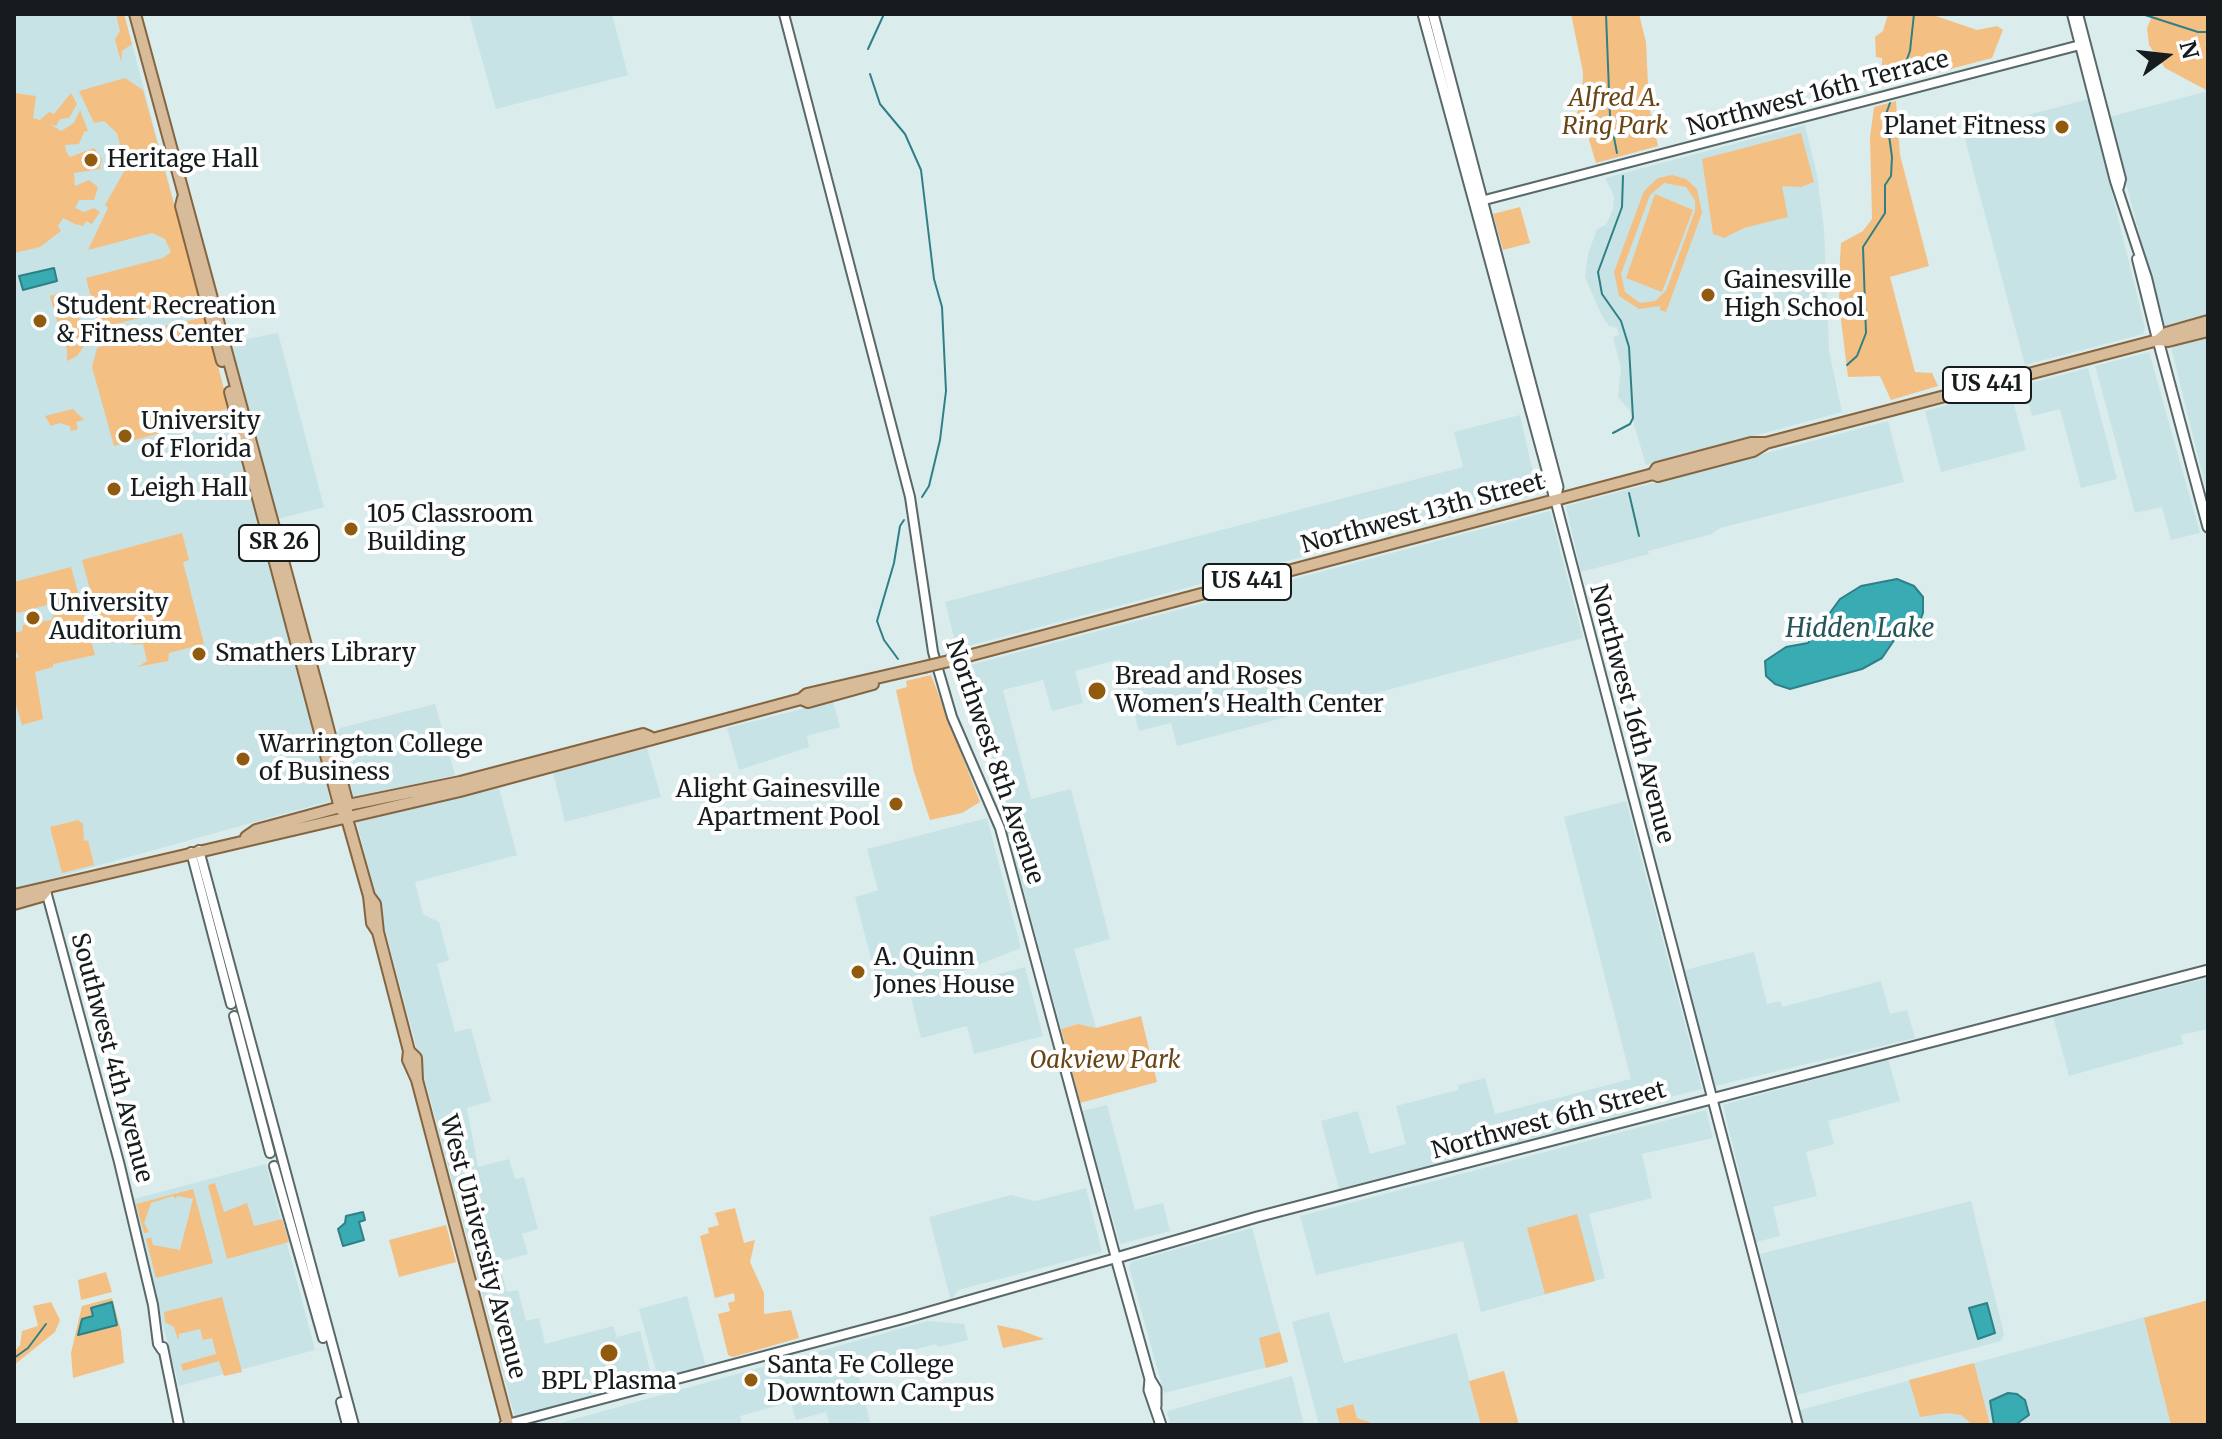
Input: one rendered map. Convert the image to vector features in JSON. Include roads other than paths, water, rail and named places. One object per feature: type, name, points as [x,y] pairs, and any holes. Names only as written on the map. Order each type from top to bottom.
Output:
[{"type":"main road","name":"West University Avenue","points":[[135,14],[183,198],[181,206],[369,896],[379,920],[378,932],[409,1051],[411,1073],[417,1080],[506,1425]]},
{"type":"main road","points":[[1423,14],[1558,487],[1555,499]]},
{"type":"main road","points":[[1433,14],[1478,202]]},
{"type":"main road","name":"Northwest 13th Street","points":[[2158,340],[2166,333],[2208,321]]},
{"type":"main road","name":"Northwest 13th Street","points":[[1653,474],[1657,468],[1751,443],[1766,443],[2158,340],[2168,341],[2208,331]]},
{"type":"main road","points":[[2158,340],[2208,527]]},
{"type":"main road","points":[[1698,466],[1702,461],[1742,450],[1751,443]]},
{"type":"main road","name":"Northwest 13th Street","points":[[345,809],[643,734],[650,737],[801,699],[808,702],[924,667],[1555,499],[1698,466],[1753,451],[1766,443]]},
{"type":"main road","name":"US 441","points":[[14,895],[40,889],[46,891],[244,839],[256,830],[345,809]]},
{"type":"main road","name":"US 441","points":[[14,904],[42,896],[46,891]]},
{"type":"main road","name":"Northwest 6th Street","points":[[1116,1258],[2208,970]]},
{"type":"main road","name":"Northwest 8th Avenue","points":[[1116,1258],[1150,1379],[1159,1398],[1156,1406],[1161,1425]]},
{"type":"street","name":"Northwest 8th Avenue","points":[[784,14],[910,497],[933,652],[952,717],[1000,828],[1116,1258]]},
{"type":"street","points":[[2072,14],[2158,340]]},
{"type":"street","points":[[2078,14],[2121,179],[2119,187]]},
{"type":"street","name":"Northwest 16th Terrace","points":[[1478,202],[2080,45]]},
{"type":"street","points":[[2137,258],[2147,278],[2159,328],[2158,340]]},
{"type":"street","name":"Northwest 16th Avenue","points":[[1555,499],[1798,1425]]},
{"type":"street","points":[[195,851],[275,1152],[284,1157],[278,1165]]},
{"type":"street","name":"Southwest 4th Avenue","points":[[46,891],[137,1236],[158,1344],[179,1425]]},
{"type":"street","points":[[235,1003],[229,1011],[238,1015]]},
{"type":"street","points":[[275,1152],[269,1161],[278,1165],[354,1425]]},
{"type":"street","points":[[278,1165],[347,1425]]},
{"type":"street","name":"Northwest 6th Street","points":[[506,1425],[903,1319],[1116,1258]]},
{"type":"water","points":[[54,268],[57,281],[23,290],[19,276]]},
{"type":"water","name":"Hidden Lake","points":[[1897,579],[1914,586],[1923,597],[1923,613],[1920,621],[1899,633],[1882,658],[1862,669],[1790,689],[1775,684],[1766,676],[1765,661],[1786,647],[1808,643],[1840,599],[1861,586]]},
{"type":"water","points":[[363,1212],[365,1220],[359,1222],[364,1240],[343,1246],[338,1229],[345,1223],[346,1216]]},
{"type":"water","points":[[112,1302],[117,1325],[78,1335],[82,1319],[93,1316],[91,1308]]},
{"type":"water","points":[[1987,1303],[1995,1333],[1978,1339],[1969,1308]]},
{"type":"water","points":[[2008,1393],[2017,1394],[2025,1400],[2029,1415],[2015,1425],[1994,1425],[1990,1401]]},
{"type":"waterway","points":[[868,49],[884,14]]},
{"type":"waterway","points":[[1606,14],[1610,117],[1617,153]]},
{"type":"waterway","points":[[1899,81],[1910,51],[1914,14]]},
{"type":"waterway","points":[[2142,14],[2198,32],[2208,32]]},
{"type":"waterway","points":[[870,74],[880,104],[905,134],[921,170],[934,279],[942,307],[946,391],[940,440],[929,486],[922,497]]},
{"type":"waterway","points":[[1847,365],[1857,356],[1866,333],[1863,247],[1885,213],[1885,185],[1891,176],[1892,157],[1886,114],[1890,103]]},
{"type":"waterway","points":[[1613,433],[1630,424],[1633,418],[1629,347],[1621,321],[1602,294],[1598,272],[1622,207],[1623,176]]},
{"type":"waterway","points":[[1629,493],[1639,536]]},
{"type":"waterway","points":[[898,659],[884,640],[877,621],[904,520]]},
{"type":"waterway","points":[[14,1358],[28,1348],[46,1324]]},
{"type":"place","name":"Planet Fitness","points":[[2062,127]]},
{"type":"place","name":"Heritage Hall","points":[[91,160]]},
{"type":"place","name":"Gainesville High School","points":[[1708,295]]},
{"type":"place","name":"Student Recreation & Fitness Center","points":[[40,321]]},
{"type":"place","name":"University of Florida","points":[[125,436]]},
{"type":"place","name":"Leigh Hall","points":[[114,489]]},
{"type":"place","name":"105 Classroom Building","points":[[351,529]]},
{"type":"place","name":"University Auditorium","points":[[33,618]]},
{"type":"place","name":"Smathers Library","points":[[199,654]]},
{"type":"place","name":"Bread and Roses Women's Health Center","points":[[1097,691]]},
{"type":"place","name":"Warrington College of Business","points":[[243,759]]},
{"type":"place","name":"Alight Gainesville Apartment Pool","points":[[896,804]]},
{"type":"place","name":"A. Quinn Jones House","points":[[858,972]]},
{"type":"place","name":"BPL Plasma","points":[[609,1353]]},
{"type":"place","name":"Santa Fe College Downtown Campus","points":[[751,1380]]},
{"type":"park label","name":"Alfred A. Ring Park","points":[[1615,113]]},
{"type":"park label","name":"Oakview Park","points":[[1105,1061]]}]
